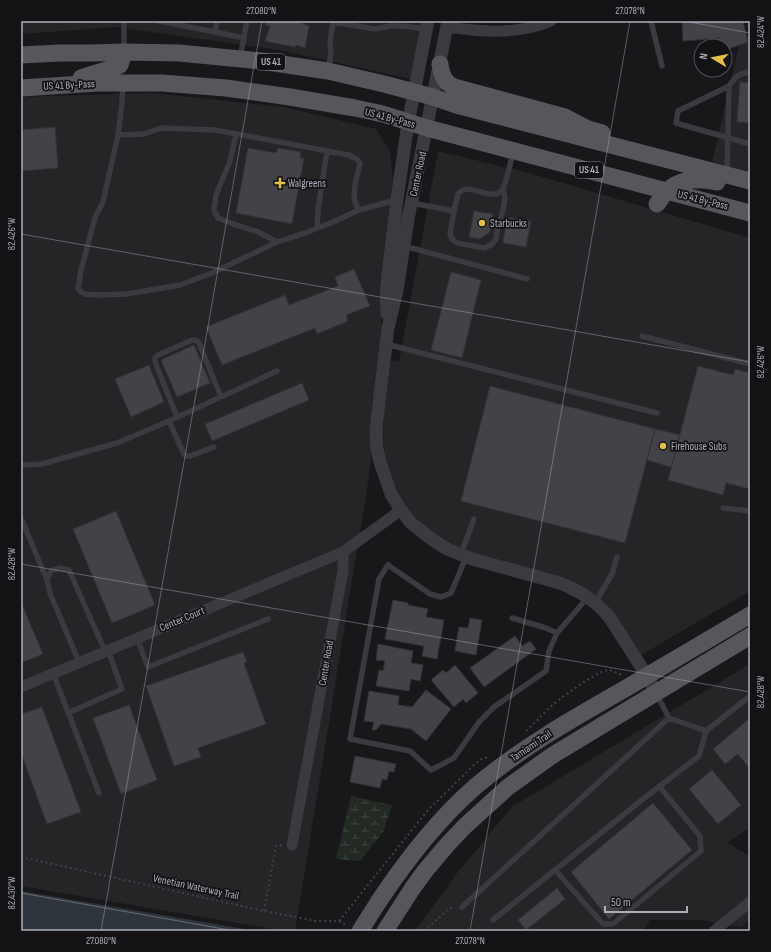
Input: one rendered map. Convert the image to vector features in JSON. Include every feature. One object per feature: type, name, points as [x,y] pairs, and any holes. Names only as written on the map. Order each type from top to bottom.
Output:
[{"type":"main road","name":"US 41","points":[[21,55],[124,52],[179,53],[262,60],[328,71],[384,84],[433,97],[456,105],[750,181]]},
{"type":"main road","points":[[64,85],[94,73],[120,66],[124,52]]},
{"type":"main road","points":[[440,64],[442,77],[448,85],[454,88],[565,117],[588,129],[677,153],[727,176]]},
{"type":"main road","name":"US 41 By-Pass","points":[[21,88],[64,85],[162,83],[226,88],[354,108],[383,114],[427,128],[513,150],[662,197],[711,202],[750,213]]},
{"type":"main road","points":[[662,197],[682,182],[696,179],[709,180],[750,191]]},
{"type":"main road","points":[[711,202],[750,202]]},
{"type":"main road","name":"Tamiami Trail","points":[[353,929],[379,901],[425,838],[476,786],[508,761],[543,737],[750,615]]},
{"type":"main road","name":"Tamiami Trail","points":[[385,931],[412,889],[447,845],[465,826],[508,787],[553,755],[750,636]]},
{"type":"street","points":[[448,24],[471,30],[506,31],[526,29],[551,21]]},
{"type":"street","name":"Center Road","points":[[448,24],[408,219],[397,291],[388,328],[376,430],[377,450],[380,462],[391,494],[401,510],[411,523],[433,540],[447,549],[463,556],[560,583],[574,589],[603,610],[610,618],[647,676],[656,693]]},
{"type":"street","name":"Center Road","points":[[388,328],[386,290],[397,199],[408,122],[427,25]]},
{"type":"street","points":[[343,552],[401,510]]},
{"type":"street","name":"Center Road","points":[[292,845],[343,571],[343,552]]},
{"type":"street","name":"Center Court","points":[[21,687],[343,552]]},
{"type":"street","points":[[714,931],[750,902]]},
{"type":"lane","points":[[124,21],[124,52]]},
{"type":"lane","points":[[159,21],[244,38]]},
{"type":"lane","points":[[215,32],[217,21]]},
{"type":"lane","points":[[240,58],[247,21]]},
{"type":"lane","points":[[328,71],[331,54],[330,41],[333,21],[375,29],[392,24],[403,26],[427,25]]},
{"type":"lane","points":[[651,21],[662,66]]},
{"type":"lane","points":[[727,176],[729,86],[738,74],[750,72]]},
{"type":"lane","points":[[123,83],[118,135],[103,202],[95,218],[81,270],[78,289],[84,294],[127,294],[180,285],[212,274],[277,242],[333,222],[359,210],[397,199]]},
{"type":"lane","points":[[729,86],[678,112],[676,123],[750,144]]},
{"type":"lane","points":[[118,135],[144,134],[161,128],[215,130],[349,155],[358,160],[360,164],[354,193],[356,205],[359,210]]},
{"type":"lane","points":[[236,134],[230,161],[216,195],[214,210],[218,218],[258,232],[277,242]]},
{"type":"lane","points":[[503,188],[505,198],[495,241],[489,247],[482,248],[453,241],[450,234],[458,194],[462,190],[467,189],[495,194],[499,193],[503,188],[513,150]]},
{"type":"lane","points":[[317,228],[318,210],[327,151]]},
{"type":"lane","points":[[412,203],[454,211]]},
{"type":"lane","points":[[404,246],[527,279]]},
{"type":"lane","points":[[642,336],[750,364]]},
{"type":"lane","points":[[177,417],[155,362],[155,358],[158,354],[192,340],[196,340],[199,343],[221,397]]},
{"type":"lane","points":[[386,344],[657,413]]},
{"type":"lane","points":[[21,465],[42,464],[117,443],[169,421],[277,371]]},
{"type":"lane","points":[[169,421],[184,454],[187,456],[214,447]]},
{"type":"lane","points":[[723,508],[750,512]]},
{"type":"lane","points":[[21,518],[48,580],[50,592],[78,662]]},
{"type":"lane","points":[[474,519],[450,593],[441,597],[430,594],[388,565],[379,579],[350,739],[410,751],[431,770],[454,758],[480,722],[494,707],[546,671],[549,651],[558,633],[591,600],[612,574],[617,557]]},
{"type":"lane","points":[[48,580],[51,572],[60,568],[69,570],[122,689],[68,713]]},
{"type":"lane","points":[[512,618],[558,633]]},
{"type":"lane","points":[[137,638],[148,667],[268,619]]},
{"type":"lane","points":[[53,673],[99,793]]},
{"type":"lane","points":[[656,693],[670,718],[706,731]]},
{"type":"lane","points":[[493,920],[659,786],[699,756],[706,731],[750,696]]},
{"type":"lane","points":[[462,907],[670,718]]},
{"type":"lane","points":[[555,870],[603,924],[613,924],[701,851],[700,836],[659,786]]},
{"type":"path","points":[[264,911],[276,846],[292,845]]},
{"type":"path","name":"Venetian Waterway Trail","points":[[21,857],[264,911],[316,921],[339,921],[353,929]]},
{"type":"path","points":[[424,931],[450,908],[462,907]]},
{"type":"shaded area","points":[[21,21],[421,21],[411,79],[279,50],[116,27],[21,34]]},
{"type":"shaded area","points":[[750,36],[750,175],[712,162],[732,78],[733,78],[741,38]]},
{"type":"shaded area","points":[[152,93],[285,107],[376,129],[390,151],[393,180],[379,289],[382,327],[371,411],[370,430],[372,452],[295,931],[284,931],[21,886],[21,97]]},
{"type":"shaded area","points":[[438,151],[529,173],[750,238],[750,591],[641,655],[608,606],[450,544],[436,536],[416,519],[406,507],[397,492],[386,461],[384,449],[384,412],[391,360],[399,362]]},
{"type":"shaded area","points":[[750,664],[750,827],[727,843],[750,856],[750,919],[741,927],[700,920],[650,920],[643,931],[415,931],[458,872],[512,807]]},
{"type":"shaded area","points":[[21,891],[256,931],[21,931]]},
{"type":"green space","points":[[351,796],[392,805],[383,832],[360,861],[336,859]]},
{"type":"building","points":[[266,21],[303,21],[303,24],[309,26],[305,48],[296,45],[295,47],[265,41],[270,26],[265,25]]},
{"type":"building","points":[[682,21],[743,21],[748,42],[733,47],[733,38],[693,38],[693,40],[683,41]]},
{"type":"building","points":[[740,82],[750,83],[750,123],[737,122]]},
{"type":"building","points":[[55,127],[58,168],[22,171],[21,130]]},
{"type":"building","name":"Walgreens","points":[[248,148],[276,153],[278,148],[301,152],[300,158],[304,158],[292,224],[236,213]]},
{"type":"building","name":"Starbucks","points":[[474,211],[493,214],[490,232],[480,239],[469,237]]},
{"type":"building","points":[[507,217],[531,221],[526,247],[503,243]]},
{"type":"building","points":[[354,269],[370,306],[346,315],[348,321],[317,334],[315,328],[222,365],[206,327],[285,295],[289,305],[338,286],[335,277]]},
{"type":"building","points":[[451,272],[481,280],[462,358],[431,350]]},
{"type":"building","points":[[194,345],[210,383],[177,397],[161,360]]},
{"type":"building","points":[[149,365],[164,402],[131,417],[115,379]]},
{"type":"building","points":[[698,366],[733,375],[735,369],[750,373],[750,489],[726,483],[723,495],[668,480]]},
{"type":"building","points":[[302,383],[309,400],[212,441],[205,424]]},
{"type":"building","points":[[490,386],[655,429],[625,543],[461,501]]},
{"type":"building","points":[[655,429],[680,435],[671,467],[647,460]]},
{"type":"building","points":[[116,511],[155,605],[112,623],[73,529]]},
{"type":"building","points":[[393,600],[428,609],[426,617],[444,620],[437,659],[422,656],[424,646],[385,639]]},
{"type":"building","points":[[21,602],[43,654],[21,663]]},
{"type":"building","points":[[470,618],[482,620],[476,655],[455,651],[459,627],[468,628]]},
{"type":"building","points":[[515,636],[522,646],[530,641],[536,649],[484,687],[470,668]]},
{"type":"building","points":[[378,644],[413,651],[411,663],[423,665],[420,681],[411,679],[409,691],[376,686],[379,670],[383,671],[385,661],[376,660]]},
{"type":"building","points":[[243,652],[247,662],[244,663],[266,724],[198,748],[201,757],[174,766],[146,686]]},
{"type":"building","points":[[455,665],[478,693],[466,703],[463,699],[454,707],[431,680],[443,670],[446,673]]},
{"type":"building","points":[[426,690],[451,709],[426,741],[411,729],[381,724],[376,730],[372,730],[374,722],[364,721],[369,691],[399,696],[398,705],[412,707]]},
{"type":"building","points":[[129,705],[157,780],[121,794],[93,718]]},
{"type":"building","points":[[42,707],[81,812],[47,824],[21,753],[21,714]]},
{"type":"building","points":[[750,718],[750,769],[738,754],[725,764],[713,749]]},
{"type":"building","points":[[355,756],[396,764],[394,772],[389,771],[387,780],[382,779],[380,788],[350,782]]},
{"type":"building","points":[[712,770],[741,805],[718,824],[689,789]]},
{"type":"building","points":[[653,803],[692,850],[609,919],[571,872]]},
{"type":"building","points":[[557,888],[565,899],[526,930],[518,920]]},
{"type":"place","name":"Walgreens","points":[[280,183]]},
{"type":"place","name":"Starbucks","points":[[482,223]]},
{"type":"place","name":"Firehouse Subs","points":[[663,446]]}]
